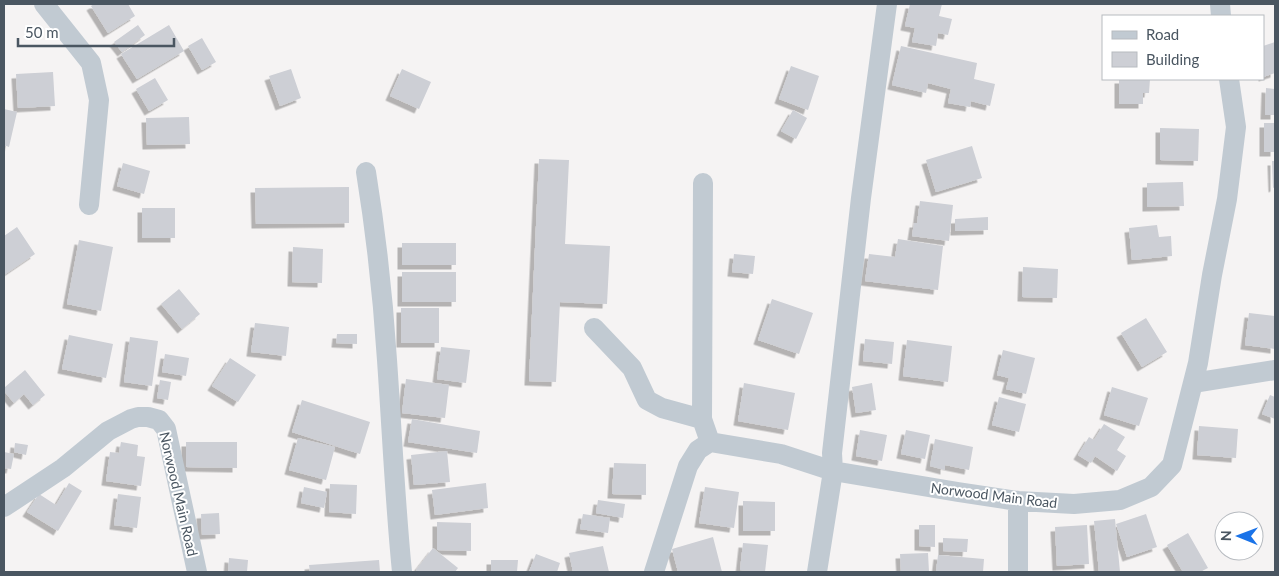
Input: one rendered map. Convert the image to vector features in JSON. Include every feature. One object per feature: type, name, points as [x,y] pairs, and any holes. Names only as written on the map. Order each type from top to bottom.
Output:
[{"type":"street","points":[[44,4],[91,63],[99,100],[89,205]]},
{"type":"street","points":[[817,572],[833,471],[832,453],[861,198],[887,4]]},
{"type":"street","name":"Norwood Main Road","points":[[710,442],[781,454],[833,471],[1018,501],[1074,504],[1120,500],[1152,487],[1172,465],[1198,363],[1228,190],[1236,127],[1229,80]]},
{"type":"street","points":[[366,172],[381,287],[402,572]]},
{"type":"street","points":[[654,572],[688,466],[698,450],[710,442],[702,419],[703,182]]},
{"type":"street","points":[[594,328],[632,368],[647,400],[662,408],[702,419]]},
{"type":"street","points":[[1193,383],[1275,370]]},
{"type":"street","name":"Norwood Main Road","points":[[4,507],[63,468],[108,431],[138,417],[159,420],[166,429],[197,572]]},
{"type":"street","points":[[1018,501],[1018,572]]},
{"type":"building","points":[[94,4],[128,4],[135,16],[108,33],[91,6]]},
{"type":"building","points":[[910,4],[942,4],[939,16],[952,19],[948,35],[938,33],[936,46],[912,42],[915,28],[905,26]]},
{"type":"building","points":[[138,25],[145,35],[122,52],[114,42]]},
{"type":"building","points":[[169,25],[184,51],[137,79],[121,54]]},
{"type":"building","points":[[202,38],[216,62],[202,70],[188,46]]},
{"type":"building","points":[[1275,42],[1275,73],[1264,77],[1264,46]]},
{"type":"building","points":[[901,46],[977,63],[974,79],[995,84],[990,106],[971,101],[970,107],[948,103],[951,89],[928,83],[926,93],[892,85]]},
{"type":"building","points":[[791,66],[819,76],[808,110],[779,99]]},
{"type":"building","points":[[291,69],[301,98],[280,106],[269,76]]},
{"type":"building","points":[[402,69],[431,82],[419,109],[390,96]]},
{"type":"building","points":[[53,72],[55,106],[18,108],[16,74]]},
{"type":"building","points":[[155,78],[168,100],[149,111],[136,89]]},
{"type":"building","points":[[1119,80],[1150,80],[1149,93],[1143,93],[1143,104],[1119,104]]},
{"type":"building","points":[[1266,88],[1275,89],[1275,115],[1265,115]]},
{"type":"building","points":[[4,109],[17,112],[9,147],[4,145]]},
{"type":"building","points":[[793,110],[807,118],[796,139],[781,131]]},
{"type":"building","points":[[189,117],[190,144],[147,145],[146,118]]},
{"type":"building","points":[[1264,123],[1275,123],[1275,152],[1264,152]]},
{"type":"building","points":[[1160,128],[1199,129],[1198,161],[1160,160]]},
{"type":"building","points":[[972,146],[982,178],[936,192],[926,160]]},
{"type":"building","points":[[539,159],[569,160],[565,244],[610,246],[607,304],[560,302],[556,382],[529,381]]},
{"type":"building","points":[[1272,161],[1275,161],[1275,187],[1273,188]]},
{"type":"building","points":[[123,163],[150,171],[144,194],[117,186]]},
{"type":"building","points":[[1183,182],[1184,206],[1147,207],[1147,183]]},
{"type":"building","points":[[349,187],[349,223],[256,224],[255,188]]},
{"type":"building","points":[[920,201],[953,205],[949,241],[912,236],[914,223],[917,223]]},
{"type":"building","points":[[142,208],[175,208],[175,238],[142,238]]},
{"type":"building","points":[[988,217],[988,230],[955,231],[955,219]]},
{"type":"building","points":[[1157,225],[1159,237],[1171,236],[1172,256],[1132,260],[1129,228]]},
{"type":"building","points":[[17,227],[35,254],[4,275],[4,236]]},
{"type":"building","points":[[898,239],[943,246],[938,290],[865,281],[869,254],[895,257]]},
{"type":"building","points":[[79,240],[113,247],[101,311],[67,304]]},
{"type":"building","points":[[402,243],[456,243],[456,265],[402,265]]},
{"type":"building","points":[[293,247],[323,249],[322,283],[292,282]]},
{"type":"building","points":[[734,254],[755,256],[753,274],[732,272]]},
{"type":"building","points":[[1023,267],[1058,269],[1057,298],[1022,297]]},
{"type":"building","points":[[402,272],[456,272],[456,302],[402,302]]},
{"type":"building","points":[[179,289],[200,314],[182,329],[161,304]]},
{"type":"building","points":[[772,299],[813,313],[799,354],[758,340]]},
{"type":"building","points":[[401,308],[439,308],[439,343],[401,343]]},
{"type":"building","points":[[1249,313],[1275,316],[1275,349],[1245,345]]},
{"type":"building","points":[[1146,318],[1167,352],[1142,367],[1121,333]]},
{"type":"building","points":[[255,323],[289,327],[286,356],[251,352]]},
{"type":"building","points":[[337,334],[357,334],[357,344],[336,343]]},
{"type":"building","points":[[69,335],[113,344],[106,378],[62,369]]},
{"type":"building","points":[[130,337],[158,341],[152,386],[124,382]]},
{"type":"building","points":[[865,339],[894,342],[892,364],[863,361]]},
{"type":"building","points":[[907,340],[952,346],[948,382],[903,376]]},
{"type":"building","points":[[441,347],[470,350],[466,383],[437,379]]},
{"type":"building","points":[[1003,350],[1035,358],[1026,394],[1006,389],[1009,378],[997,375]]},
{"type":"building","points":[[165,354],[189,358],[186,376],[162,372]]},
{"type":"building","points":[[230,358],[256,375],[238,402],[212,386]]},
{"type":"building","points":[[25,370],[45,395],[33,405],[24,394],[14,403],[4,391],[4,388]]},
{"type":"building","points":[[406,379],[449,385],[445,418],[402,413]]},
{"type":"building","points":[[160,380],[171,382],[168,400],[157,398]]},
{"type":"building","points":[[744,383],[795,393],[788,430],[738,421]]},
{"type":"building","points":[[872,383],[876,410],[856,413],[852,387]]},
{"type":"building","points":[[1112,387],[1148,398],[1139,426],[1104,415]]},
{"type":"building","points":[[1270,395],[1275,397],[1275,419],[1262,414]]},
{"type":"building","points":[[999,397],[1026,404],[1019,432],[992,425]]},
{"type":"building","points":[[302,400],[370,422],[360,454],[292,432]]},
{"type":"building","points":[[412,419],[480,431],[477,453],[408,442]]},
{"type":"building","points":[[1104,424],[1125,437],[1117,450],[1126,456],[1117,471],[1095,456],[1091,463],[1078,455],[1089,437],[1094,440]]},
{"type":"building","points":[[1199,426],[1238,429],[1236,458],[1197,455]]},
{"type":"building","points":[[860,430],[887,435],[882,461],[856,456]]},
{"type":"building","points":[[906,430],[930,435],[925,459],[901,454]]},
{"type":"building","points":[[298,438],[335,447],[326,480],[289,470]]},
{"type":"building","points":[[935,439],[973,447],[969,470],[945,465],[945,470],[930,466]]},
{"type":"building","points":[[121,442],[138,445],[137,456],[145,457],[141,486],[106,481],[110,452],[119,453]]},
{"type":"building","points":[[186,442],[237,442],[237,468],[186,467]]},
{"type":"building","points":[[15,443],[28,445],[26,455],[14,452]]},
{"type":"building","points":[[447,451],[450,482],[414,485],[411,455]]},
{"type":"building","points":[[4,452],[14,454],[11,469],[4,468]]},
{"type":"building","points":[[614,463],[646,464],[646,495],[612,494]]},
{"type":"building","points":[[69,483],[82,491],[58,531],[27,512],[39,494],[56,505]]},
{"type":"building","points":[[486,483],[488,508],[435,515],[432,490]]},
{"type":"building","points":[[330,484],[357,485],[356,514],[329,512]]},
{"type":"building","points":[[304,487],[327,492],[324,508],[301,503]]},
{"type":"building","points":[[705,487],[739,492],[734,528],[699,523]]},
{"type":"building","points":[[118,494],[141,497],[137,528],[114,525]]},
{"type":"building","points":[[598,500],[625,504],[623,518],[596,513]]},
{"type":"building","points":[[743,501],[775,502],[775,531],[743,531]]},
{"type":"building","points":[[219,513],[220,534],[202,535],[201,514]]},
{"type":"building","points":[[583,514],[610,518],[608,533],[580,529]]},
{"type":"building","points":[[1146,514],[1157,547],[1127,557],[1116,524]]},
{"type":"building","points":[[1115,519],[1120,572],[1099,572],[1094,521]]},
{"type":"building","points":[[437,522],[471,523],[471,551],[437,550]]},
{"type":"building","points":[[919,525],[935,525],[935,547],[919,546]]},
{"type":"building","points":[[1087,525],[1089,564],[1057,566],[1055,527]]},
{"type":"building","points":[[1188,533],[1208,568],[1200,572],[1183,572],[1167,545]]},
{"type":"building","points":[[713,537],[722,572],[678,572],[672,549]]},
{"type":"building","points":[[943,538],[968,539],[967,552],[943,551]]},
{"type":"building","points":[[743,543],[768,545],[765,572],[740,570]]},
{"type":"building","points":[[603,546],[609,572],[573,572],[569,553]]},
{"type":"building","points":[[433,548],[458,568],[455,572],[419,572],[416,570]]},
{"type":"building","points":[[928,553],[929,572],[901,572],[900,554]]},
{"type":"building","points":[[536,554],[560,563],[557,572],[529,572]]},
{"type":"building","points":[[938,555],[984,559],[983,572],[936,572]]},
{"type":"building","points":[[229,558],[248,560],[247,572],[228,572]]},
{"type":"building","points":[[379,560],[380,572],[310,572],[309,565]]},
{"type":"building","points":[[491,560],[518,560],[517,572],[491,572]]}]
